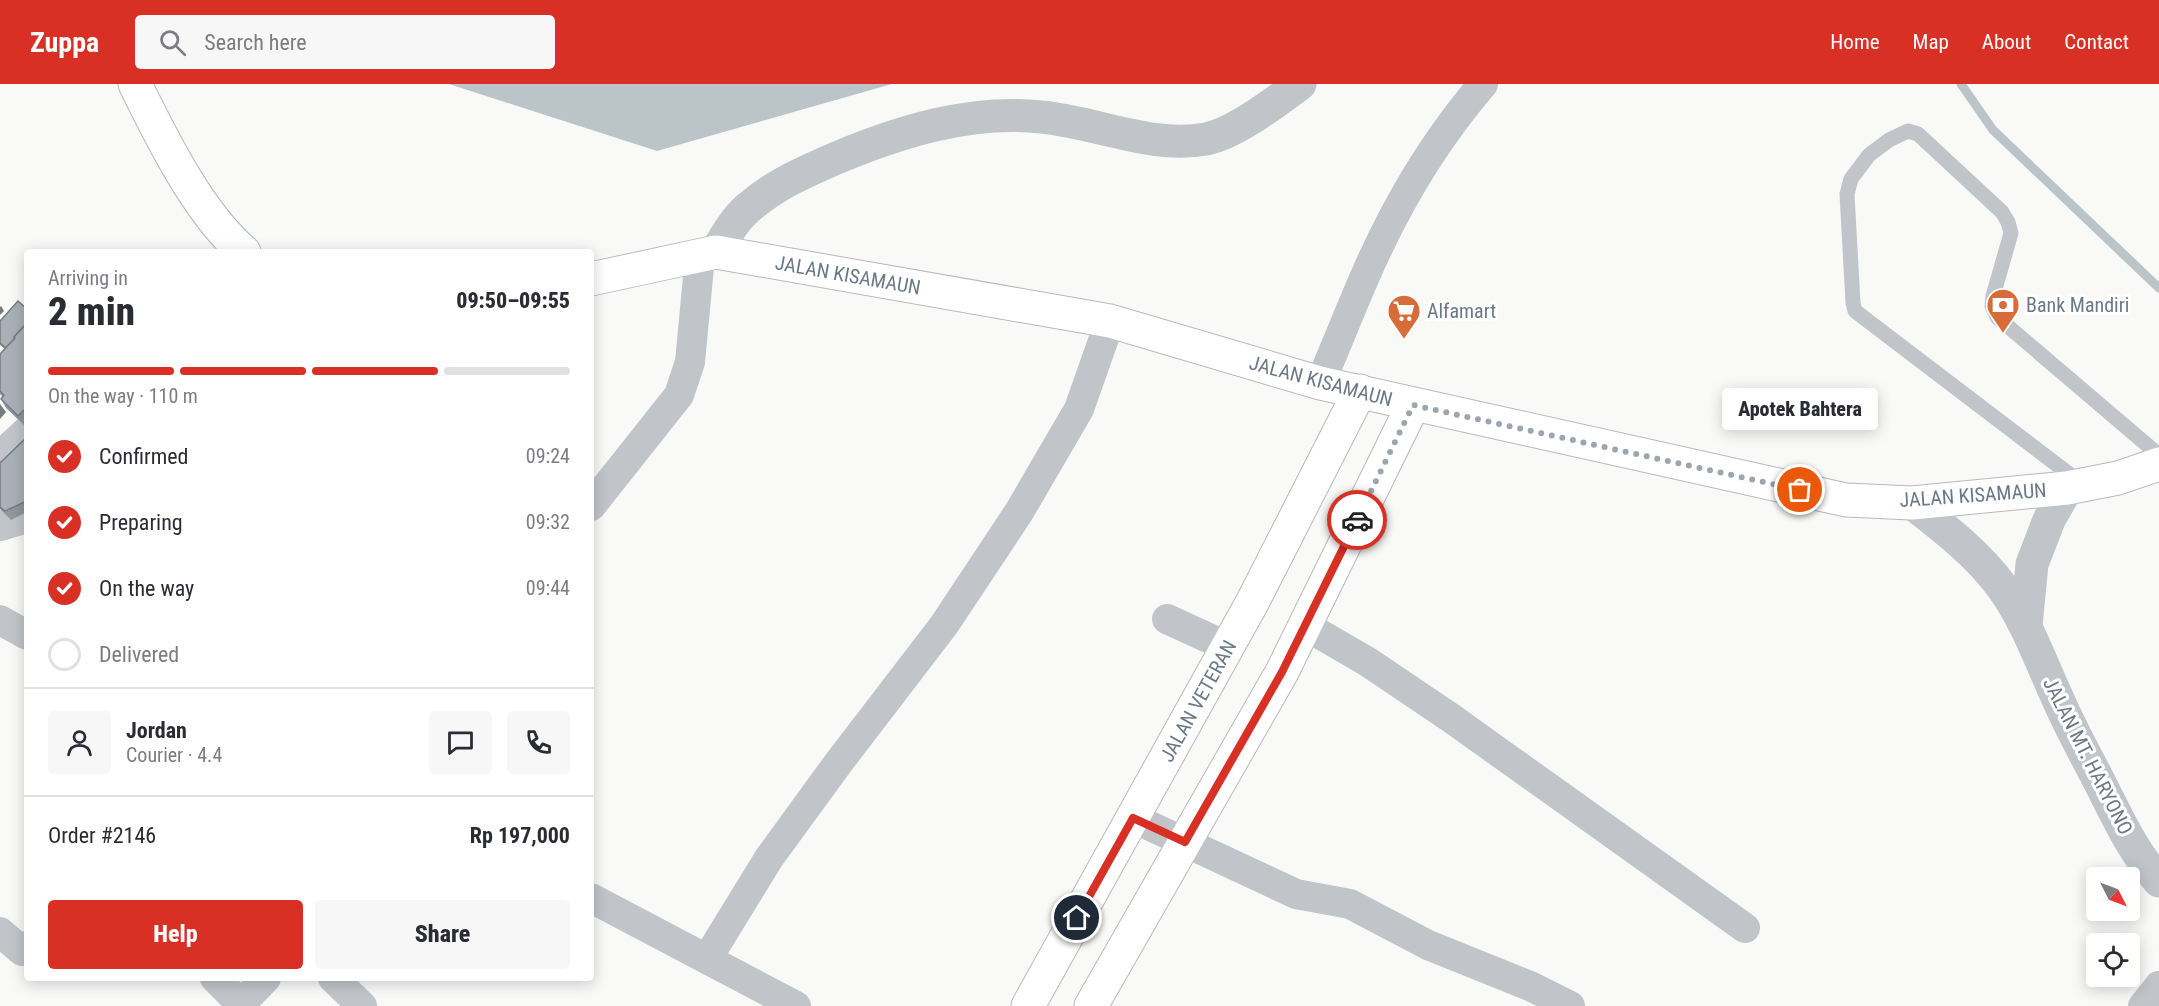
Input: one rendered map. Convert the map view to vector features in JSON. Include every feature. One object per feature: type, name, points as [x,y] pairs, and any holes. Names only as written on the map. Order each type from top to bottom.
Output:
[{"type":"main road","points":[[135,84],[154,122],[230,248]]},
{"type":"main road","name":"JALAN KISAMAUN","points":[[594,278],[708,254],[1110,321],[1320,383],[1846,500],[1912,503],[2075,487],[2118,478],[2159,464]]},
{"type":"main road","name":"JALAN VETERAN","points":[[1028,1006],[1253,601],[1360,391]]},
{"type":"main road","points":[[1091,1006],[1282,672],[1413,405]]},
{"type":"street","points":[[594,502],[679,395],[690,362],[708,254],[746,210],[785,180],[870,144],[933,126],[980,117],[1040,116],[1156,140],[1184,142],[1209,138],[1246,121],[1300,84]]},
{"type":"street","points":[[1320,383],[1366,273],[1402,200],[1434,147],[1483,84]]},
{"type":"street","points":[[707,959],[769,858],[838,762],[944,625],[1019,512],[1079,409],[1110,321]]},
{"type":"street","points":[[0,456],[24,434]]},
{"type":"street","name":"JALAN MT. HARYONO","points":[[2026,626],[2032,564],[2039,541],[2075,487]]},
{"type":"street","name":"JALAN MT. HARYONO","points":[[1912,503],[1954,536],[1985,565],[2003,588],[2026,626],[2058,700],[2124,829],[2145,865],[2159,881]]},
{"type":"street","points":[[0,526],[24,519]]},
{"type":"street","points":[[0,620],[24,633]]},
{"type":"street","points":[[1167,620],[1228,646]]},
{"type":"street","points":[[1306,626],[1368,662],[1452,718],[1745,928]]},
{"type":"street","points":[[1133,818],[1296,894],[1350,904],[1428,945],[1530,986],[1570,1006]]},
{"type":"street","points":[[594,900],[796,1006]]},
{"type":"street","points":[[0,932],[22,951],[24,949]]},
{"type":"street","points":[[218,981],[240,1005],[263,981]]},
{"type":"street","points":[[336,981],[362,1006]]},
{"type":"street","points":[[2144,1006],[2159,986]]},
{"type":"lane","points":[[2075,487],[1855,311],[1847,194],[1857,168],[1869,155],[1889,140],[1908,131],[1918,134],[2002,212],[2011,232],[1993,296],[1992,306],[1997,317],[2159,455]]},
{"type":"shaded area","points":[[449,84],[892,84],[657,151]]},
{"type":"building","points":[[18,301],[24,306],[24,326],[6,348],[0,343],[0,321]]},
{"type":"building","points":[[24,326],[24,410],[18,416],[1,399],[4,395],[0,391],[0,354]]},
{"type":"building","points":[[24,440],[24,502],[5,511],[0,507],[0,463]]},
{"type":"waterway","points":[[1961,84],[1993,130],[2159,288]]},
{"type":"way so far","points":[[1357,520],[1413,405],[1800,490]]},
{"type":"place","name":"Bank Mandiri","points":[[2003,334]]},
{"type":"place","name":"Alfamart","points":[[1404,340]]},
{"type":"place","name":"Apotek Bahtera","points":[[1800,490]]},
{"type":"route","points":[[1077,918],[1133,818],[1185,842],[1282,672],[1357,520]]}]
